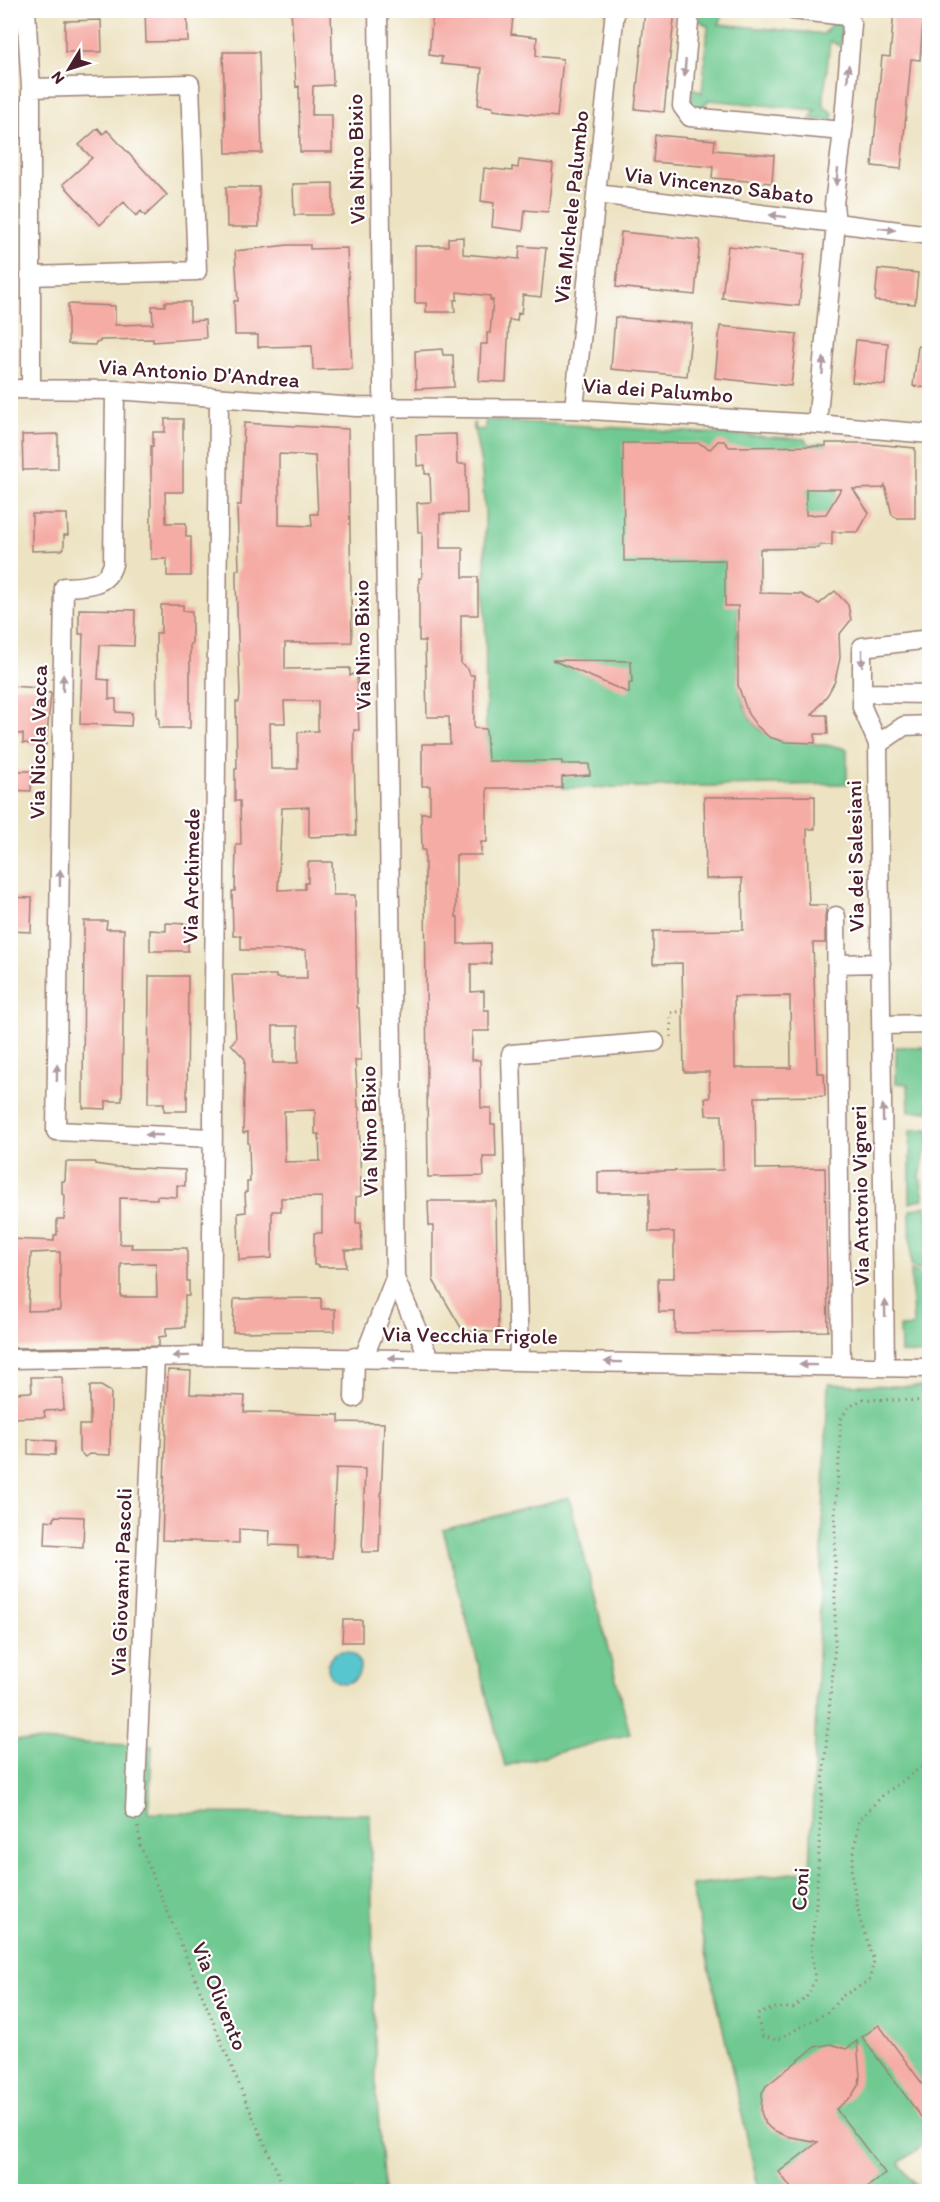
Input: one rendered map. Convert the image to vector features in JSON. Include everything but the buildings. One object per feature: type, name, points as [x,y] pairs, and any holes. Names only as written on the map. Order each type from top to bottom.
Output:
[{"type":"street","points":[[26,10],[31,88],[31,389]]},
{"type":"street","name":"Via Nino Bixio","points":[[378,10],[395,1278],[429,1358]]},
{"type":"street","name":"Via Michele Palumbo","points":[[574,409],[615,10]]},
{"type":"street","points":[[690,10],[682,106],[690,117],[843,131]]},
{"type":"street","points":[[792,10],[846,16],[852,24],[834,204],[836,223],[817,424]]},
{"type":"street","points":[[30,276],[197,271],[190,84],[31,88]]},
{"type":"street","name":"Via Vincenzo Sabato","points":[[597,194],[930,235]]},
{"type":"street","name":"Via Antonio D'Andrea","points":[[10,389],[115,390],[384,407]]},
{"type":"street","name":"Via Nicola Vacca","points":[[115,390],[113,564],[111,573],[99,582],[87,586],[64,587],[56,1131],[213,1138]]},
{"type":"street","name":"Via Archimede","points":[[211,1356],[219,398]]},
{"type":"street","name":"Via dei Palumbo","points":[[384,407],[574,409],[817,424],[930,434]]},
{"type":"street","points":[[930,639],[862,646],[862,707],[878,744],[904,726],[930,724]]},
{"type":"street","points":[[862,693],[930,694]]},
{"type":"street","name":"Via dei Salesiani","points":[[878,744],[882,1025]]},
{"type":"street","points":[[836,916],[841,1366]]},
{"type":"street","points":[[837,964],[881,963]]},
{"type":"street","points":[[882,1025],[930,1024]]},
{"type":"street","name":"Via Antonio Vigneri","points":[[882,1025],[885,1367]]},
{"type":"street","points":[[519,1360],[511,1053],[655,1042]]},
{"type":"street","name":"Via Nino Bixio","points":[[359,1357],[395,1278]]},
{"type":"street","name":"Via Vecchia Frigole","points":[[10,1359],[211,1356],[359,1357],[930,1368]]},
{"type":"street","name":"Via Giovanni Pascoli","points":[[135,1810],[155,1357]]},
{"type":"street","points":[[354,1398],[359,1357]]},
{"type":"path","points":[[655,1042],[671,1040],[672,1013],[682,1011]]},
{"type":"path","name":"Coni","points":[[930,1401],[863,1399],[849,1407],[840,1420],[835,1512],[835,1645],[811,1949],[814,1980],[806,1998],[793,2008],[772,2008],[757,2015],[762,2036],[777,2040],[828,2012],[842,1995],[869,1981],[874,1961],[860,1920],[851,1872],[859,1820],[884,1795],[930,1761]]},
{"type":"path","name":"Via Olivento","points":[[135,1810],[140,1845],[286,2192]]},
{"type":"green space","points":[[705,11],[724,13],[719,24],[824,34],[832,23],[839,25],[842,29],[840,46],[830,41],[823,106],[833,113],[832,119],[830,121],[810,119],[816,110],[709,100],[700,110],[694,109],[691,105],[692,87],[702,93],[708,26],[698,20],[700,14]]},
{"type":"green space","points":[[488,420],[805,439],[809,444],[826,443],[837,497],[826,514],[819,515],[819,548],[760,549],[760,606],[738,607],[737,666],[744,705],[752,721],[765,734],[784,741],[809,742],[847,749],[847,784],[562,788],[486,761],[485,513],[481,464],[473,423],[476,430],[485,429],[485,423]]},
{"type":"green space","points":[[896,1047],[929,1047],[929,1111],[909,1112],[908,1084],[896,1083]]},
{"type":"green space","points":[[929,1129],[920,1176],[924,1199],[910,1203],[910,1130]]},
{"type":"green space","points":[[926,1206],[930,1248],[927,1273],[911,1266],[910,1210]]},
{"type":"green space","points":[[911,1270],[927,1278],[929,1286],[929,1354],[901,1353],[900,1327],[913,1327]]},
{"type":"green space","points":[[828,1384],[929,1387],[930,2140],[899,2163],[920,2191],[759,2191],[691,1885],[810,1871]]},
{"type":"green space","points":[[569,1497],[630,1734],[505,1766],[443,1530]]},
{"type":"green space","points":[[11,1740],[152,1746],[149,1813],[370,1814],[376,2087],[384,2191],[11,2192]]},
{"type":"water","points":[[344,1651],[355,1656],[360,1667],[355,1678],[344,1683],[333,1678],[328,1667],[333,1656]]}]
